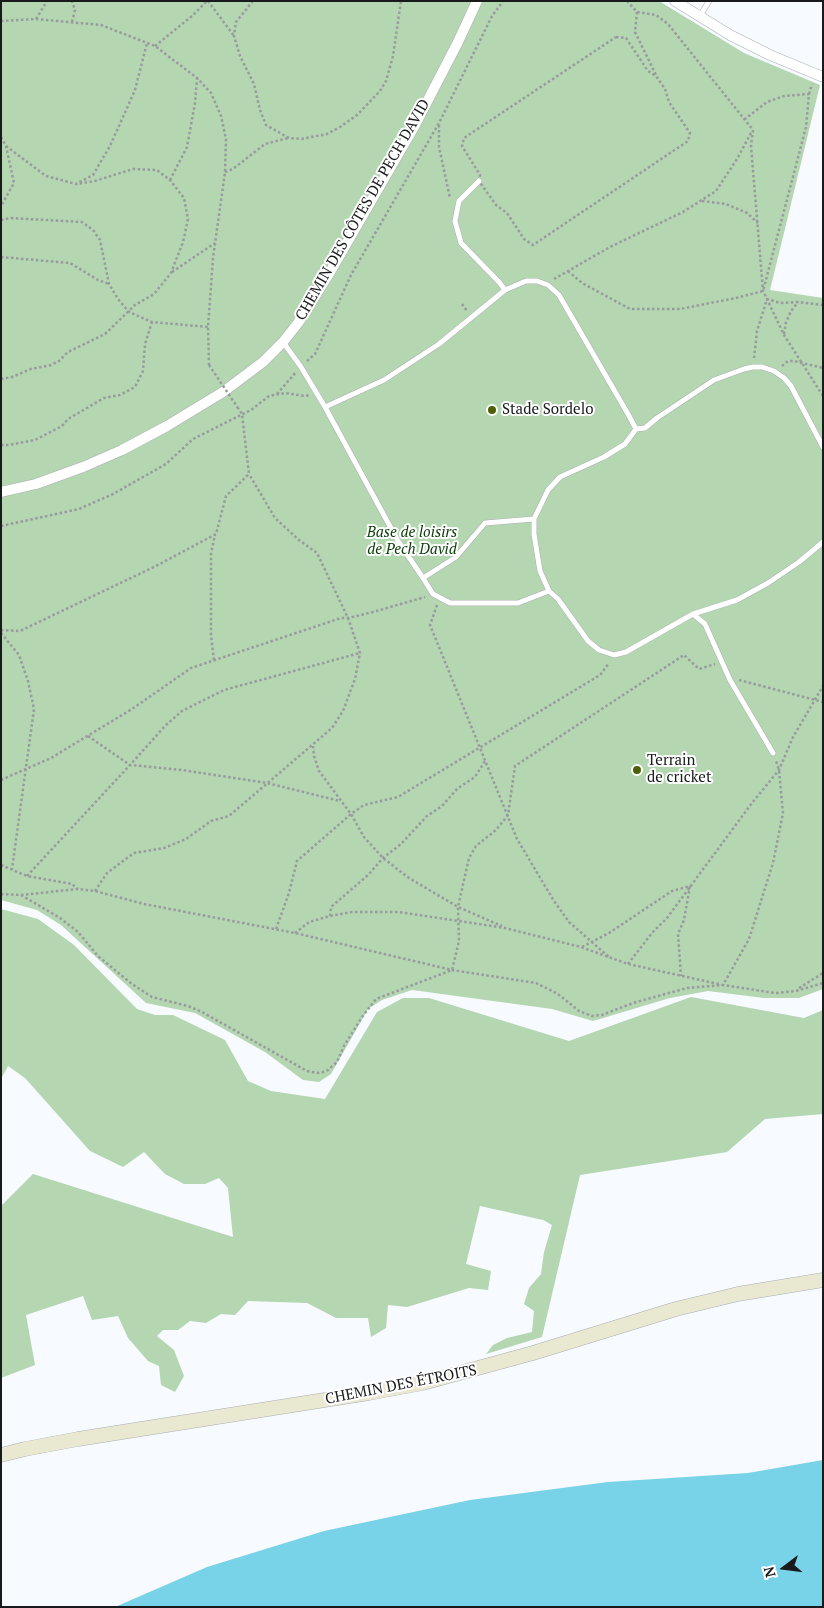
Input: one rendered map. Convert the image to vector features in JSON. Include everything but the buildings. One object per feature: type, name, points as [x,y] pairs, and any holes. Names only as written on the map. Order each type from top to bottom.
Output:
[{"type":"main road","name":"CHEMIN DES ÉTROITS","points":[[1,1455],[87,1438],[369,1394],[423,1383],[533,1353],[676,1309],[738,1294],[823,1280]]},
{"type":"street","name":"CHEMIN DES CÔTES DE PECH DAVID","points":[[1,492],[36,484],[83,468],[168,426],[223,392],[263,362],[283,342],[298,323],[330,272],[415,124],[477,1]]},
{"type":"street","points":[[675,1],[730,35],[770,55],[823,77]]},
{"type":"lane","points":[[700,16],[709,1]]},
{"type":"lane","points":[[479,181],[459,201],[455,221],[461,243],[500,282],[505,290]]},
{"type":"lane","points":[[324,407],[384,380],[439,344],[505,290],[526,281],[537,281],[548,285],[559,295],[636,429]]},
{"type":"lane","points":[[283,342],[316,392],[398,540],[432,594],[450,603],[518,603],[548,591]]},
{"type":"lane","points":[[823,448],[791,386],[774,371],[753,367],[714,380],[645,428],[636,429],[624,444],[604,457],[560,477],[548,490],[534,519],[534,534],[540,571],[548,591],[558,599],[588,641],[599,650],[614,655],[626,652],[693,614],[737,600],[768,584],[823,542]]},
{"type":"lane","points":[[423,578],[456,557],[485,523],[534,519]]},
{"type":"lane","points":[[693,614],[705,624],[730,680],[772,753]]},
{"type":"path","points":[[36,19],[47,1]]},
{"type":"path","points":[[72,1],[75,10],[72,22]]},
{"type":"path","points":[[155,46],[192,16],[207,1],[234,36],[240,56],[254,84],[262,120],[266,125],[289,138]]},
{"type":"path","points":[[234,36],[236,22],[253,1]]},
{"type":"path","points":[[225,172],[233,169],[265,144],[289,138],[301,139],[327,134],[357,115],[380,91],[386,81],[394,56],[401,1]]},
{"type":"path","points":[[277,394],[315,354],[351,274],[439,123],[492,16],[503,1]]},
{"type":"path","points":[[627,1],[637,12],[656,15],[668,24],[753,130],[751,146],[759,224],[763,291],[784,335],[823,396]]},
{"type":"path","points":[[637,12],[635,32],[656,76],[665,89],[669,102],[690,133],[688,141],[533,245],[524,239],[507,213],[496,205],[479,181],[480,175],[462,146],[464,138],[616,37],[626,38],[648,71],[656,76]]},
{"type":"path","points":[[1,21],[36,19],[101,25],[155,46],[197,78],[211,93],[221,116],[226,139],[225,172],[215,242],[208,327],[209,365],[242,414],[249,474],[275,518],[299,540],[318,553],[348,618],[360,653],[355,679],[343,711],[332,728],[313,746],[229,816],[210,821],[186,839],[164,848],[134,853],[107,873],[94,891]]},
{"type":"path","points":[[76,184],[93,175],[110,146],[135,90],[148,43]]},
{"type":"path","points":[[170,180],[187,147],[195,103],[197,78]]},
{"type":"path","points":[[745,119],[767,102],[784,96],[809,94],[806,127],[763,291]]},
{"type":"path","points":[[439,123],[439,147],[451,199]]},
{"type":"path","points":[[548,285],[553,280],[610,247],[683,212],[716,191],[753,130]]},
{"type":"path","points":[[1,137],[6,146],[14,184],[1,206]]},
{"type":"path","points":[[6,146],[46,176],[76,184],[95,181],[133,169],[157,170],[170,180],[184,198],[188,220],[183,242],[171,273]]},
{"type":"path","points":[[701,201],[726,204],[747,212],[759,224]]},
{"type":"path","points":[[1,220],[10,218],[82,222],[93,230],[100,240],[109,284],[129,312],[152,322],[208,327]]},
{"type":"path","points":[[1,379],[58,362],[68,352],[105,334],[135,305],[154,294],[171,273],[215,242]]},
{"type":"path","points":[[1,257],[70,263],[98,280],[109,284]]},
{"type":"path","points":[[568,272],[582,283],[630,309],[680,309],[763,291]]},
{"type":"path","points":[[767,299],[780,303],[798,302],[823,305]]},
{"type":"path","points":[[753,367],[757,331],[767,299]]},
{"type":"path","points":[[784,335],[790,311],[798,302]]},
{"type":"path","points":[[1,445],[35,440],[62,426],[68,419],[104,398],[120,395],[135,387],[143,371],[145,344],[152,322]]},
{"type":"path","points":[[774,371],[788,361],[823,368]]},
{"type":"path","points":[[1,526],[79,509],[113,494],[166,464],[194,439],[251,410],[269,396],[285,393],[305,396],[316,392]]},
{"type":"path","points":[[214,660],[211,636],[210,553],[226,496],[249,474]]},
{"type":"path","points":[[1,632],[20,631],[156,566],[216,534]]},
{"type":"path","points":[[1,780],[51,758],[132,709],[191,668],[341,618],[348,618],[432,594],[437,606],[430,625],[517,839],[554,901],[569,922],[609,957]]},
{"type":"path","points":[[1,632],[18,655],[28,682],[34,709],[12,869]]},
{"type":"path","points":[[27,876],[166,725],[182,711],[224,690],[360,653]]},
{"type":"path","points":[[276,930],[289,894],[297,861],[351,814],[364,805],[398,797],[600,675],[614,655]]},
{"type":"path","points":[[452,970],[459,940],[458,907],[469,858],[476,846],[496,830],[508,815],[515,766],[684,655],[699,669],[722,661]]},
{"type":"path","points":[[730,680],[737,680],[823,702]]},
{"type":"path","points":[[628,964],[666,918],[779,770],[793,737],[823,686]]},
{"type":"path","points":[[87,736],[130,765],[182,770],[268,783],[342,801]]},
{"type":"path","points":[[313,746],[319,771],[351,814],[364,837],[383,858],[409,878],[458,907],[505,928]]},
{"type":"path","points":[[724,985],[750,939],[773,863],[783,813],[779,770],[772,753]]},
{"type":"path","points":[[330,916],[331,907],[368,875],[383,858],[401,844],[428,816],[442,806],[458,788],[476,777],[485,762]]},
{"type":"path","points":[[1,865],[27,876],[72,884],[78,889]]},
{"type":"path","points":[[581,947],[593,943],[672,892],[690,886]]},
{"type":"path","points":[[680,976],[678,934],[684,920],[690,886]]},
{"type":"path","points":[[1,894],[21,895],[78,889],[94,891],[144,904],[295,933],[452,970],[536,983],[558,994],[579,1011],[592,1016],[602,1015],[633,1003],[680,990],[724,985]]},
{"type":"path","points":[[21,895],[60,918],[78,932],[98,956],[132,984],[152,997],[188,1006],[202,1012],[307,1071],[312,1072],[324,1072],[334,1066],[362,1017],[376,999],[452,970]]},
{"type":"path","points":[[295,933],[309,922],[330,916],[352,912],[399,912],[505,928],[581,947],[628,964],[724,985],[775,993],[796,991],[823,983]]},
{"type":"path","points":[[796,991],[823,973]]},
{"type":"green space","name":"Base de loisirs de Pech David","points":[[1,1],[659,1],[744,53],[820,85],[770,290],[823,298],[823,989],[799,998],[764,998],[708,991],[670,998],[593,1021],[552,1009],[412,990],[382,1000],[368,1009],[331,1074],[319,1082],[303,1080],[265,1052],[195,1013],[146,1003],[61,925],[37,910],[1,900]]},
{"type":"green space","points":[[1,909],[38,919],[74,945],[137,1009],[155,1015],[173,1015],[225,1040],[248,1081],[271,1091],[325,1099],[377,1012],[403,998],[429,998],[569,1041],[691,997],[804,1018],[823,1010],[823,1114],[765,1119],[727,1152],[580,1175],[542,1337],[486,1354],[493,1345],[507,1338],[532,1332],[534,1311],[524,1304],[529,1288],[541,1274],[544,1252],[552,1225],[543,1220],[480,1206],[466,1264],[491,1271],[488,1290],[469,1288],[407,1307],[388,1305],[386,1328],[371,1337],[368,1318],[336,1318],[307,1303],[248,1301],[235,1315],[221,1314],[206,1323],[190,1321],[178,1330],[163,1330],[157,1336],[174,1350],[184,1376],[175,1392],[161,1385],[159,1366],[148,1361],[128,1338],[118,1316],[92,1320],[83,1296],[26,1315],[35,1365],[1,1378],[1,1206],[33,1174],[233,1237],[228,1188],[219,1178],[205,1184],[184,1184],[165,1174],[144,1152],[123,1167],[90,1151],[25,1078],[8,1066],[1,1079]]},
{"type":"water","points":[[823,1460],[823,1607],[115,1607],[207,1567],[324,1531],[470,1500],[608,1482],[748,1473]]},
{"type":"place","name":"Stade Sordelo","points":[[492,410]]},
{"type":"place","name":"Terrain de cricket","points":[[637,770]]}]
